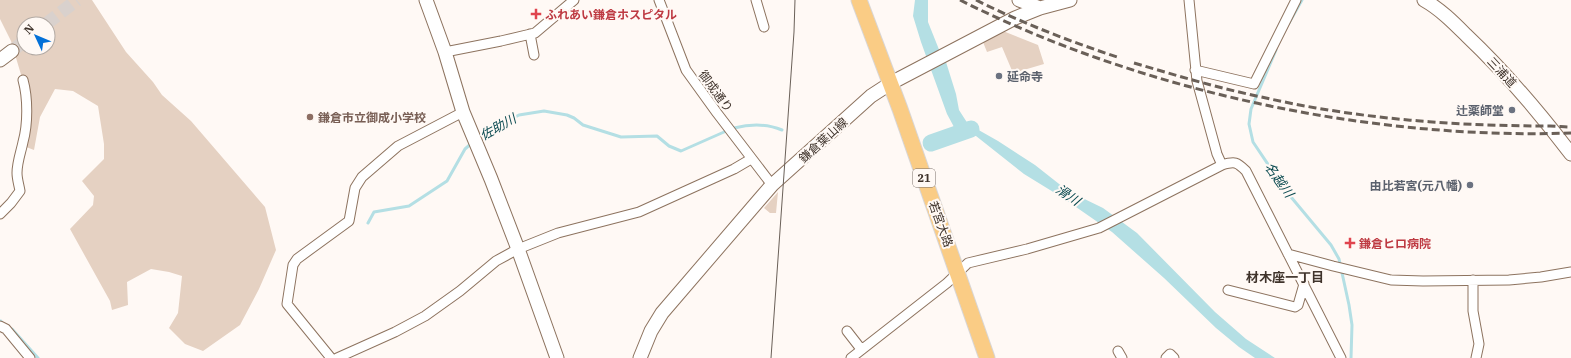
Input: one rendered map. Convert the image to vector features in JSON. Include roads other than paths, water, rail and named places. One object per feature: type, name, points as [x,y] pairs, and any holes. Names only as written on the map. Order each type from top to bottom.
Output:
[{"type":"main road","name":"若宮大路","points":[[859,0],[891,83],[988,358]]},
{"type":"street","points":[[426,0],[445,52],[464,112],[518,249],[557,358]]},
{"type":"street","points":[[445,52],[535,33],[574,0]]},
{"type":"street","name":"御成通り","points":[[659,0],[686,70],[751,159],[772,185]]},
{"type":"street","points":[[756,0],[764,28]]},
{"type":"street","points":[[1019,0],[1040,8]]},
{"type":"street","name":"鎌倉葉山線","points":[[640,358],[651,331],[662,313],[772,185],[871,96],[891,83],[1000,25],[1040,8],[1070,0]]},
{"type":"street","points":[[1189,0],[1196,60],[1195,70],[1217,154],[1222,165]]},
{"type":"street","points":[[1195,70],[1254,84],[1296,0]]},
{"type":"street","name":"三浦道","points":[[1424,0],[1441,11],[1481,50],[1550,126],[1571,154]]},
{"type":"street","points":[[530,34],[534,55]]},
{"type":"street","points":[[0,60],[12,51]]},
{"type":"street","points":[[0,214],[20,191],[17,174],[18,161],[24,142],[26,106],[26,90],[23,80]]},
{"type":"street","points":[[331,358],[287,304],[293,265],[297,259],[349,221],[355,188],[362,177],[398,146],[464,112]]},
{"type":"street","points":[[337,358],[395,332],[425,316],[460,291],[496,261],[518,249],[558,233],[639,212],[734,169],[751,159]]},
{"type":"street","points":[[851,358],[958,273],[968,263],[1027,249],[1099,228],[1222,165],[1235,162],[1246,171],[1341,358]]},
{"type":"street","points":[[1288,254],[1391,280],[1509,280],[1571,272]]},
{"type":"street","points":[[1472,280],[1473,311],[1479,344],[1476,358]]},
{"type":"street","points":[[1228,290],[1295,307],[1298,305],[1304,284]]},
{"type":"street","points":[[0,326],[6,329],[30,358]]},
{"type":"street","points":[[847,331],[861,350]]},
{"type":"street","points":[[1166,358],[1170,354],[1174,358]]},
{"type":"water","name":"滑川","points":[[915,0],[928,0],[928,22],[940,52],[946,62],[956,94],[959,110],[968,124],[1035,165],[1068,191],[1103,208],[1137,233],[1215,312],[1246,339],[1275,358],[1255,358],[1239,347],[1216,328],[1164,278],[1112,232],[1063,198],[1024,174],[976,136],[954,127],[947,114],[913,16]]},
{"type":"waterway","name":"名越川","points":[[1289,23],[1302,0]]},
{"type":"waterway","name":"名越川","points":[[1276,50],[1251,109],[1249,124],[1253,142],[1286,191],[1331,245],[1339,259],[1352,325],[1351,358]]},
{"type":"waterway","name":"佐助川","points":[[478,137],[519,115],[544,111],[567,115],[583,125],[621,137],[657,136],[669,146],[681,151],[724,132]]},
{"type":"waterway","name":"佐助川","points":[[734,128],[759,125],[782,130]]},
{"type":"waterway","points":[[931,143],[971,129]]},
{"type":"waterway","name":"佐助川","points":[[368,223],[374,212],[409,206],[447,181],[465,149],[473,142]]},
{"type":"waterway","points":[[12,329],[38,358]]},
{"type":"tunnel","points":[[56,16],[77,0]]},
{"type":"tunnel","points":[[12,51],[16,48]]},
{"type":"tram line","points":[[771,358],[795,0]]},
{"type":"railway","points":[[960,0],[1030,32],[1103,60],[1179,84],[1257,103],[1336,118],[1415,128],[1494,133],[1571,133]]},
{"type":"railway","points":[[976,0],[1046,31],[1117,57]]},
{"type":"railway","points":[[1134,63],[1233,91],[1336,111],[1443,123],[1571,127]]},
{"type":"place","name":"ふれあい鎌倉ホスピタル","points":[[536,14]]},
{"type":"place","name":"延命寺","points":[[999,76]]},
{"type":"place","name":"辻薬師堂","points":[[1512,110]]},
{"type":"place","name":"鎌倉市立御成小学校","points":[[310,117]]},
{"type":"place","name":"由比若宮(元八幡)","points":[[1470,185]]},
{"type":"place","name":"鎌倉ヒロ病院","points":[[1350,243]]},
{"type":"district","name":"材木座一丁目","points":[[1285,277]]}]
